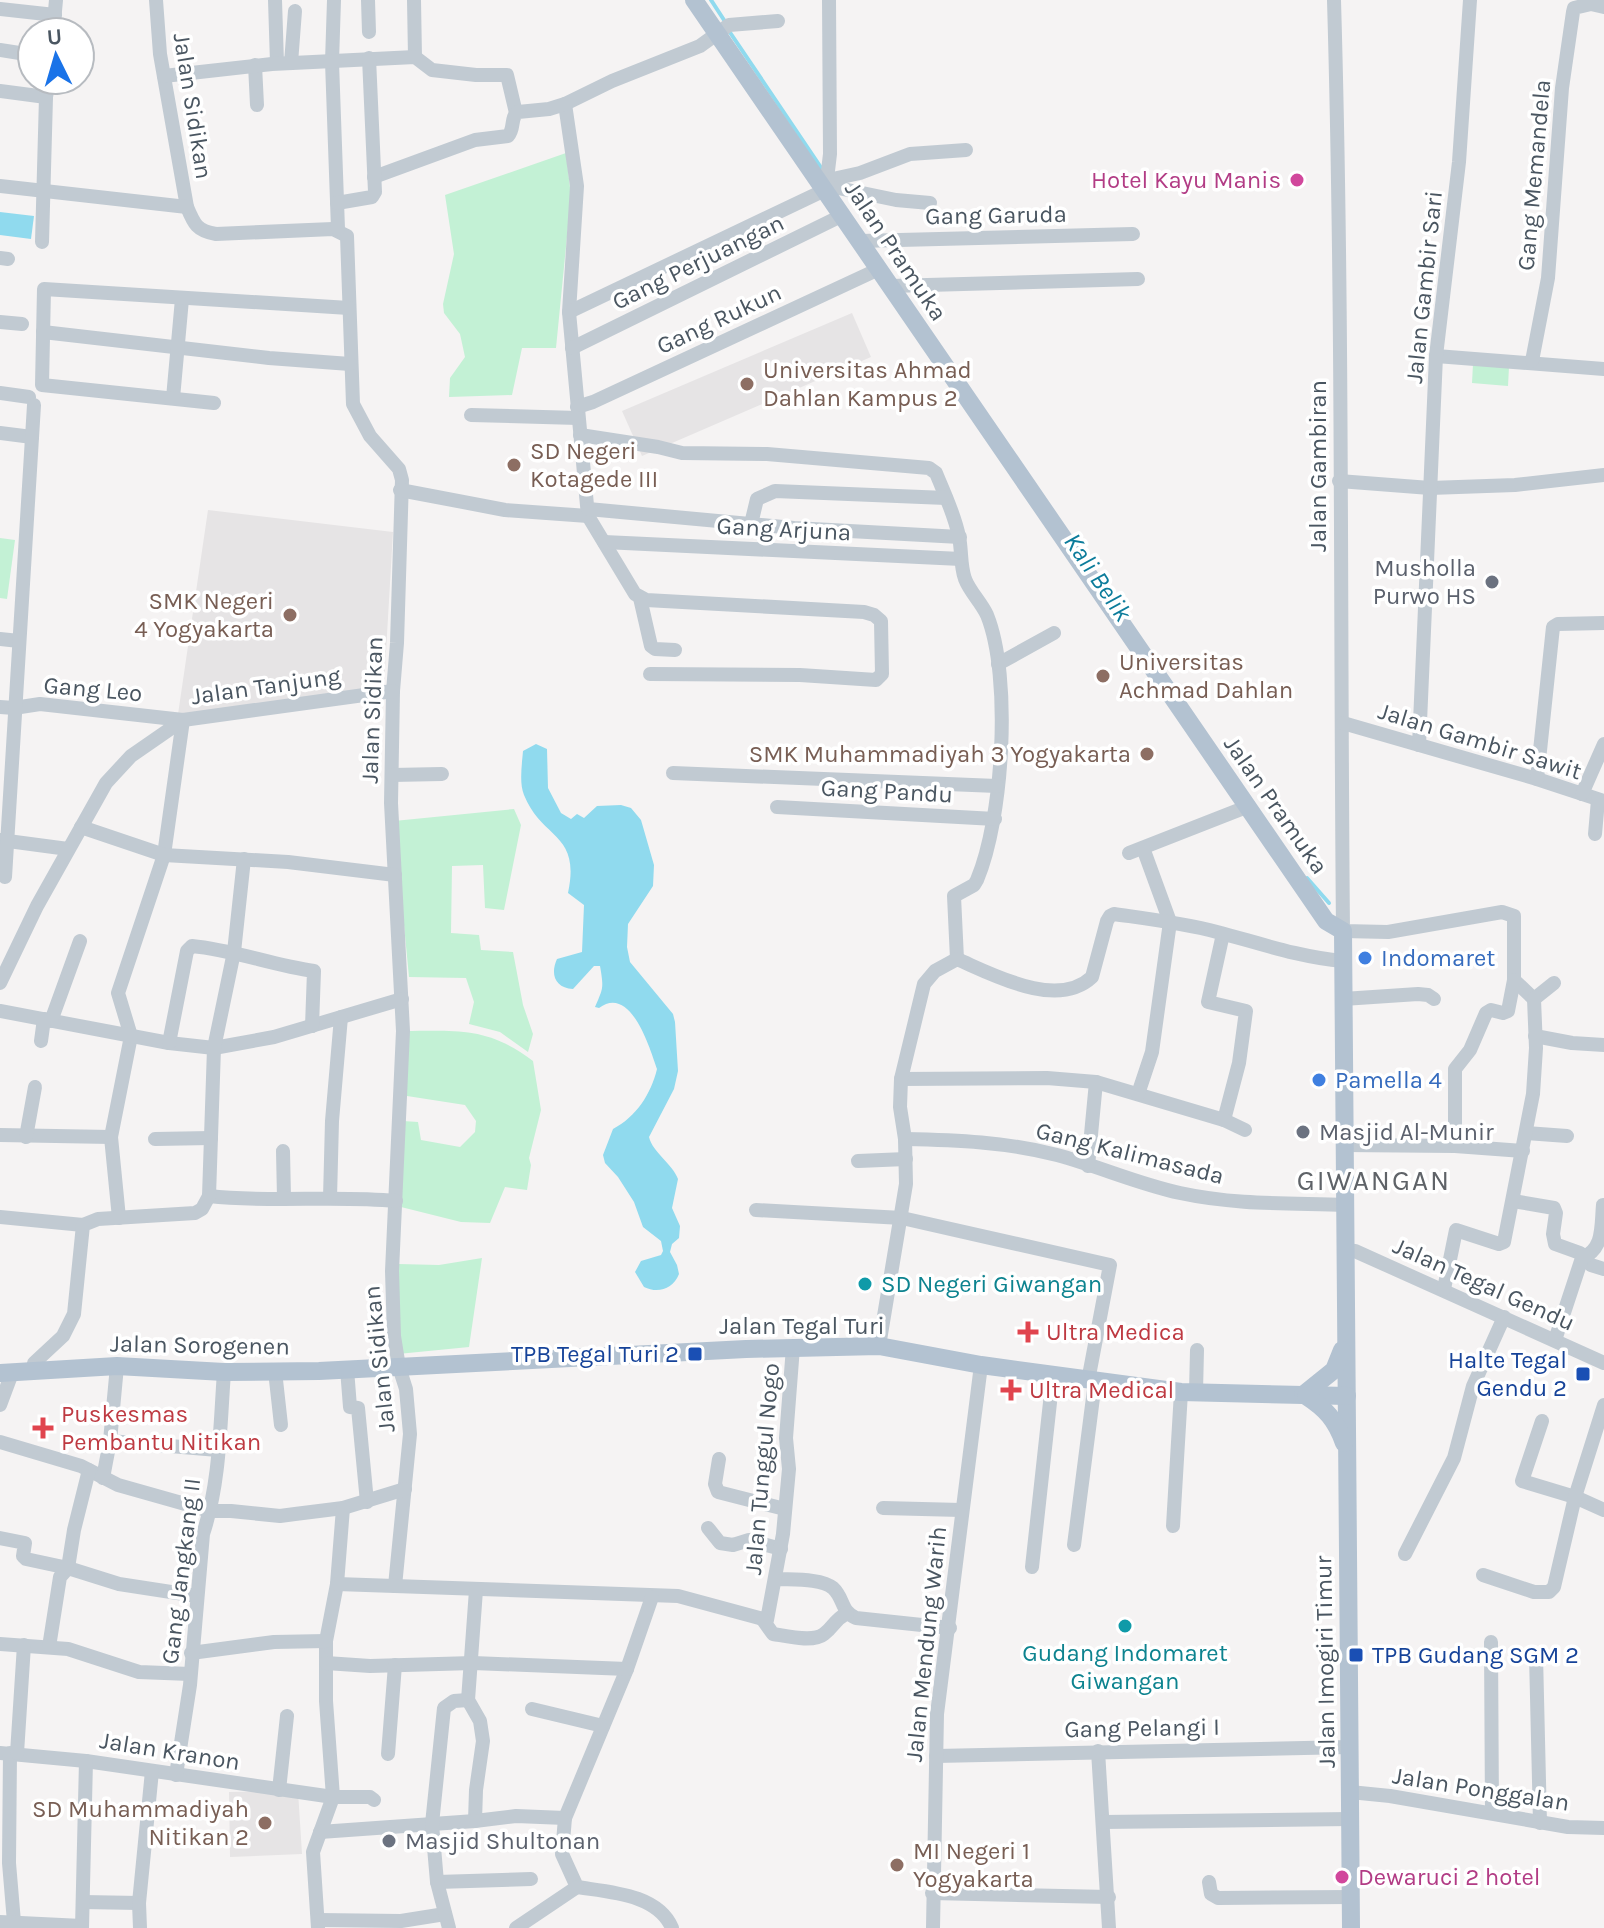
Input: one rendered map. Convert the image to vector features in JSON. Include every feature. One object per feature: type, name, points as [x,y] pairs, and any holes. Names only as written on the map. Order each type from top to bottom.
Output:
[{"type":"main road","name":"Jalan Pramuka","points":[[694,0],[829,183],[843,215],[860,241],[1326,921],[1343,931]]},
{"type":"main road","points":[[1343,931],[1347,1396]]},
{"type":"main road","points":[[1346,1340],[1334,1370],[1303,1395],[1325,1409],[1338,1426],[1347,1452]]},
{"type":"main road","name":"Jalan Tegal Turi","points":[[399,1367],[793,1347],[879,1346],[981,1365],[1188,1392],[1347,1396]]},
{"type":"main road","name":"Jalan Sorogenen","points":[[6,1373],[117,1366],[224,1372],[399,1367]]},
{"type":"main road","name":"Jalan Imogiri Timur","points":[[1347,1396],[1351,1928]]},
{"type":"street","name":"Jalan Sidikan","points":[[156,0],[164,76],[187,207],[196,227],[205,232],[338,229],[349,240],[353,404],[370,436],[399,469],[402,480],[392,775],[402,999],[392,1271],[394,1336],[406,1389],[410,1434],[395,1586]]},
{"type":"street","points":[[275,0],[284,63]]},
{"type":"street","points":[[334,0],[332,62],[338,229]]},
{"type":"street","points":[[368,0],[369,32]]},
{"type":"street","points":[[414,0],[415,57]]},
{"type":"street","points":[[829,0],[829,183]]},
{"type":"street","name":"Jalan Gambiran","points":[[1334,0],[1340,289],[1343,931]]},
{"type":"street","name":"Jalan Gambir Sari","points":[[1419,745],[1436,356],[1459,162],[1470,0]]},
{"type":"street","name":"Gang Memandela","points":[[1532,361],[1548,278],[1562,88],[1573,12],[1574,8],[1596,4]]},
{"type":"street","points":[[0,9],[55,8]]},
{"type":"street","points":[[284,63],[295,11]]},
{"type":"street","points":[[516,113],[565,104],[612,81],[700,46],[729,25],[778,21]]},
{"type":"street","points":[[164,76],[255,65],[415,57],[432,70],[476,75],[501,73],[510,78],[516,113],[508,136],[475,140],[374,177]]},
{"type":"street","points":[[337,203],[372,197],[375,192],[369,58]]},
{"type":"street","points":[[255,65],[257,105]]},
{"type":"street","points":[[0,91],[46,97],[42,242]]},
{"type":"street","points":[[565,104],[577,186],[569,312],[588,513],[621,573],[640,598],[651,646],[675,650]]},
{"type":"street","points":[[569,312],[829,183],[910,154],[966,150]]},
{"type":"street","points":[[829,183],[896,200],[930,203]]},
{"type":"street","points":[[0,186],[187,207]]},
{"type":"street","name":"Gang Perjuangan","points":[[572,348],[843,215]]},
{"type":"street","name":"Gang Garuda","points":[[860,241],[1133,234]]},
{"type":"street","name":"Gang Rukun","points":[[578,412],[879,269]]},
{"type":"street","points":[[891,286],[1138,279]]},
{"type":"street","points":[[214,403],[42,385],[44,289],[349,308]]},
{"type":"street","points":[[173,398],[182,299]]},
{"type":"street","points":[[0,322],[22,324]]},
{"type":"street","points":[[43,332],[350,364]]},
{"type":"street","points":[[1436,356],[1532,361],[1604,369]]},
{"type":"street","points":[[0,393],[32,401],[19,641],[7,708],[5,877]]},
{"type":"street","points":[[471,415],[578,412]]},
{"type":"street","points":[[0,433],[32,437]]},
{"type":"street","points":[[580,435],[682,453],[767,454],[929,468],[936,473],[960,537],[965,578],[973,597],[986,612],[998,664],[1001,749],[995,819],[977,880],[974,885],[955,894],[953,899],[957,959]]},
{"type":"street","points":[[1339,481],[1430,488],[1515,485],[1604,475]]},
{"type":"street","points":[[400,490],[495,509],[960,537]]},
{"type":"street","points":[[751,524],[757,499],[780,490],[946,498]]},
{"type":"street","name":"Gang Arjuna","points":[[604,542],[961,559]]},
{"type":"street","points":[[640,598],[864,612],[881,621],[882,674],[876,680],[800,675],[650,674]]},
{"type":"street","points":[[1537,779],[1553,627],[1558,624],[1604,623]]},
{"type":"street","points":[[998,664],[1054,633]]},
{"type":"street","points":[[0,639],[19,641]]},
{"type":"street","name":"Jalan Tanjung","points":[[0,983],[37,906],[106,783],[131,756],[183,720],[393,691]]},
{"type":"street","name":"Gang Leo","points":[[7,708],[40,704],[183,720]]},
{"type":"street","points":[[119,1218],[111,1137],[131,1036],[118,993],[164,855],[183,720]]},
{"type":"street","name":"Jalan Gambir Sawit","points":[[1343,723],[1537,779],[1601,801]]},
{"type":"street","points":[[1582,794],[1604,744]]},
{"type":"street","points":[[673,773],[997,786]]},
{"type":"street","points":[[392,775],[442,774]]},
{"type":"street","points":[[1595,834],[1601,801]]},
{"type":"street","points":[[1138,1094],[1152,1052],[1170,922],[1136,851],[1249,806]]},
{"type":"street","name":"Gang Pandu","points":[[777,807],[995,819]]},
{"type":"street","points":[[81,827],[164,855],[244,859],[287,868],[395,875]]},
{"type":"street","points":[[4,841],[68,849]]},
{"type":"street","points":[[0,1217],[83,1225],[98,1219],[195,1213],[202,1209],[209,1196],[214,1048],[234,952],[244,859]]},
{"type":"street","points":[[1343,931],[1388,932],[1507,912],[1514,916],[1514,980],[1508,1011],[1486,1013],[1470,1050],[1455,1069],[1455,1146]]},
{"type":"street","points":[[957,959],[1014,985],[1039,990],[1065,988],[1092,977],[1110,916],[1114,914],[1170,922],[1255,945],[1343,961]]},
{"type":"street","points":[[1223,934],[1208,1002],[1246,1011],[1239,1063],[1224,1120]]},
{"type":"street","points":[[41,1041],[80,941]]},
{"type":"street","points":[[169,1043],[187,948],[195,946],[314,971],[312,1026]]},
{"type":"street","points":[[879,1346],[906,1184],[901,1079],[924,984],[935,971],[957,959]]},
{"type":"street","points":[[1444,1289],[1456,1230],[1502,1244],[1513,1201],[1536,1062],[1534,999],[1514,980]]},
{"type":"street","points":[[1534,999],[1554,983]]},
{"type":"street","points":[[1343,999],[1418,994],[1434,999]]},
{"type":"street","points":[[0,1011],[169,1043],[214,1048],[274,1037],[402,999]]},
{"type":"street","points":[[330,1198],[333,1105],[341,1017]]},
{"type":"street","points":[[1535,1036],[1604,1045]]},
{"type":"street","points":[[901,1079],[1047,1078],[1096,1082],[1224,1120],[1245,1130]]},
{"type":"street","points":[[1088,1166],[1096,1082]]},
{"type":"street","points":[[26,1137],[35,1087]]},
{"type":"street","points":[[1526,1133],[1567,1136]]},
{"type":"street","points":[[0,1135],[111,1137]]},
{"type":"street","points":[[155,1139],[211,1138]]},
{"type":"street","name":"Gang Kalimasada","points":[[905,1139],[987,1143],[1046,1153],[1165,1189],[1210,1198],[1252,1204],[1345,1205]]},
{"type":"street","points":[[1344,1145],[1455,1146],[1523,1151]]},
{"type":"street","points":[[283,1151],[284,1198]]},
{"type":"street","points":[[858,1161],[906,1159]]},
{"type":"street","points":[[209,1196],[243,1200],[330,1198],[396,1201]]},
{"type":"street","points":[[1513,1201],[1556,1210],[1555,1244],[1580,1253],[1591,1265],[1604,1269]]},
{"type":"street","points":[[1555,1340],[1582,1258],[1598,1247],[1603,1205]]},
{"type":"street","points":[[756,1210],[902,1218],[1110,1265],[1092,1381],[1074,1545]]},
{"type":"street","points":[[35,1372],[34,1363],[63,1336],[74,1314],[83,1225]]},
{"type":"street","name":"Jalan Tegal Gendu","points":[[1345,1250],[1355,1251],[1444,1289],[1604,1363]]},
{"type":"street","points":[[1405,1554],[1454,1458],[1473,1386],[1504,1317]]},
{"type":"street","name":"Jalan Tunggul Nogo","points":[[763,1620],[769,1617],[781,1549],[789,1469],[786,1438],[793,1347]]},
{"type":"street","points":[[1173,1526],[1188,1392],[1197,1350]]},
{"type":"street","name":"Jalan Mendung Warih","points":[[933,1928],[937,1714],[981,1365]]},
{"type":"street","points":[[49,1647],[60,1577],[68,1568],[74,1530],[110,1441],[117,1366]]},
{"type":"street","points":[[347,1369],[350,1407],[358,1408],[367,1502]]},
{"type":"street","points":[[275,1371],[281,1425]]},
{"type":"street","name":"Gang Jangkang II","points":[[176,1775],[190,1674],[203,1534],[210,1511],[218,1450],[224,1372]]},
{"type":"street","points":[[0,1405],[6,1373]]},
{"type":"street","points":[[1032,1567],[1053,1375]]},
{"type":"street","points":[[1483,1575],[1534,1592],[1552,1590],[1575,1497],[1604,1405]]},
{"type":"street","points":[[1542,1421],[1522,1481],[1575,1497],[1604,1510]]},
{"type":"street","points":[[110,1441],[218,1450]]},
{"type":"street","points":[[0,1442],[96,1474],[118,1485],[210,1511],[280,1516],[343,1508],[405,1489]]},
{"type":"street","points":[[719,1459],[715,1484],[718,1492],[785,1509]]},
{"type":"street","points":[[343,1508],[337,1584],[326,1641],[333,1797],[313,1852],[318,1924],[447,1921],[437,1882],[432,1824],[444,1708],[454,1701],[468,1700]]},
{"type":"street","points":[[883,1508],[961,1510]]},
{"type":"street","points":[[708,1528],[720,1543],[733,1545],[747,1540],[781,1549]]},
{"type":"street","points":[[0,1538],[25,1543],[23,1556],[26,1559],[119,1584],[197,1596]]},
{"type":"street","points":[[776,1579],[828,1585],[837,1593],[847,1613],[856,1618],[950,1628]]},
{"type":"street","points":[[337,1584],[682,1597],[763,1620],[773,1634],[815,1638],[847,1613]]},
{"type":"street","points":[[475,1821],[483,1741],[480,1721],[468,1700],[476,1590]]},
{"type":"street","points":[[577,1887],[562,1854],[565,1818],[627,1669],[652,1597]]},
{"type":"street","points":[[191,1653],[274,1642],[326,1641]]},
{"type":"street","points":[[1491,1642],[1492,1813]]},
{"type":"street","points":[[0,1644],[68,1649],[139,1672],[190,1674]]},
{"type":"street","points":[[24,1645],[9,1753],[5,1834],[9,1863],[7,1922],[82,1927],[86,1761]]},
{"type":"street","points":[[1536,1655],[1540,1823]]},
{"type":"street","points":[[326,1663],[473,1663],[627,1669]]},
{"type":"street","points":[[388,1754],[395,1665]]},
{"type":"street","points":[[532,1709],[603,1726]]},
{"type":"street","points":[[279,1790],[287,1716]]},
{"type":"street","name":"Gang Pelangi I","points":[[936,1756],[1350,1747]]},
{"type":"street","points":[[1098,1751],[1109,1928]]},
{"type":"street","name":"Jalan Kranon","points":[[9,1753],[86,1761],[333,1797],[370,1797],[374,1800]]},
{"type":"street","points":[[140,1928],[139,1903],[152,1771]]},
{"type":"street","name":"Jalan Ponggalan","points":[[1350,1792],[1568,1827],[1604,1828]]},
{"type":"street","points":[[320,1832],[516,1816],[565,1818]]},
{"type":"street","points":[[1103,1822],[1350,1819]]},
{"type":"street","points":[[437,1882],[531,1879]]},
{"type":"street","points":[[1209,1882],[1211,1894],[1218,1898],[1351,1897]]},
{"type":"street","points":[[516,1928],[577,1887],[641,1900],[662,1911],[672,1928]]},
{"type":"street","points":[[932,1893],[1109,1897]]},
{"type":"street","points":[[83,1902],[139,1903]]},
{"type":"shaded area","name":"Universitas Ahmad Dahlan Kampus 2","points":[[852,313],[871,357],[642,456],[622,411]]},
{"type":"shaded area","name":"SMK Negeri 4 Yogyakarta","points":[[208,510],[393,532],[384,686],[177,721]]},
{"type":"shaded area","name":"SD Muhammadiyah Nitikan 2","points":[[298,1791],[302,1854],[230,1857],[229,1792]]},
{"type":"green space","points":[[566,153],[571,196],[556,348],[522,348],[512,395],[449,397],[450,378],[465,357],[460,334],[444,313],[443,304],[454,254],[445,195]]},
{"type":"green space","points":[[1473,364],[1509,367],[1508,386],[1472,383]]},
{"type":"green space","points":[[0,538],[15,540],[7,599],[0,598]]},
{"type":"green space","points":[[514,809],[521,825],[504,910],[485,908],[483,865],[452,866],[451,933],[479,935],[481,950],[513,952],[523,1005],[533,1034],[528,1052],[500,1032],[469,1024],[474,1002],[466,978],[409,977],[394,821]]},
{"type":"green space","points":[[405,1031],[472,1033],[502,1042],[533,1061],[541,1110],[529,1158],[531,1165],[527,1190],[505,1187],[490,1223],[461,1222],[401,1207],[403,1121],[418,1122],[421,1140],[460,1147],[475,1132],[476,1121],[465,1105],[407,1096]]},
{"type":"green space","points":[[482,1258],[469,1347],[398,1354],[398,1264],[439,1265]]},
{"type":"water","points":[[0,212],[34,216],[31,239],[0,235]]},
{"type":"water","points":[[536,744],[547,749],[548,788],[561,813],[571,819],[577,814],[584,818],[597,806],[621,805],[631,808],[641,820],[654,865],[653,886],[628,924],[627,947],[630,962],[673,1014],[675,1022],[678,1071],[674,1089],[649,1137],[678,1179],[672,1208],[680,1226],[679,1238],[672,1244],[670,1252],[679,1274],[669,1287],[660,1290],[644,1287],[635,1272],[641,1261],[661,1255],[661,1241],[643,1227],[634,1202],[605,1163],[603,1155],[613,1129],[629,1118],[647,1096],[657,1069],[644,1035],[630,1011],[610,1003],[595,1007],[602,988],[600,966],[594,966],[573,989],[562,986],[554,975],[557,959],[582,952],[584,905],[568,893],[571,873],[565,847],[540,821],[522,790],[523,751]]},
{"type":"waterway","points":[[711,0],[724,20]]},
{"type":"waterway","points":[[729,31],[824,172]]},
{"type":"waterway","name":"Kali Belik","points":[[1307,878],[1329,903]]},
{"type":"place","name":"Hotel Kayu Manis","points":[[1297,180]]},
{"type":"place","name":"Universitas Ahmad Dahlan Kampus 2","points":[[747,384]]},
{"type":"place","name":"SD Negeri Kotagede III","points":[[514,465]]},
{"type":"place","name":"Musholla Purwo HS","points":[[1492,582]]},
{"type":"place","name":"SMK Negeri 4 Yogyakarta","points":[[290,615]]},
{"type":"place","name":"Universitas Achmad Dahlan","points":[[1103,676]]},
{"type":"place","name":"SMK Muhammadiyah 3 Yogyakarta","points":[[1147,754]]},
{"type":"place","name":"Indomaret","points":[[1365,958]]},
{"type":"place","name":"Pamella 4","points":[[1319,1080]]},
{"type":"place","name":"Masjid Al-Munir","points":[[1303,1132]]},
{"type":"place","name":"SD Negeri Giwangan","points":[[865,1284]]},
{"type":"place","name":"Ultra Medica","points":[[1028,1332]]},
{"type":"place","name":"TPB Tegal Turi 2","points":[[695,1354]]},
{"type":"place","name":"Halte Tegal Gendu 2","points":[[1583,1374]]},
{"type":"place","name":"Ultra Medical","points":[[1011,1390]]},
{"type":"place","name":"Puskesmas Pembantu Nitikan","points":[[43,1428]]},
{"type":"place","name":"Gudang Indomaret Giwangan","points":[[1125,1626]]},
{"type":"place","name":"TPB Gudang SGM 2","points":[[1356,1655]]},
{"type":"place","name":"SD Muhammadiyah Nitikan 2","points":[[265,1823]]},
{"type":"place","name":"Masjid Shultonan","points":[[389,1841]]},
{"type":"place","name":"MI Negeri 1 Yogyakarta","points":[[897,1865]]},
{"type":"place","name":"Dewaruci 2 hotel","points":[[1342,1877]]},
{"type":"district","name":"GIWANGAN","points":[[1374,1180]]}]
